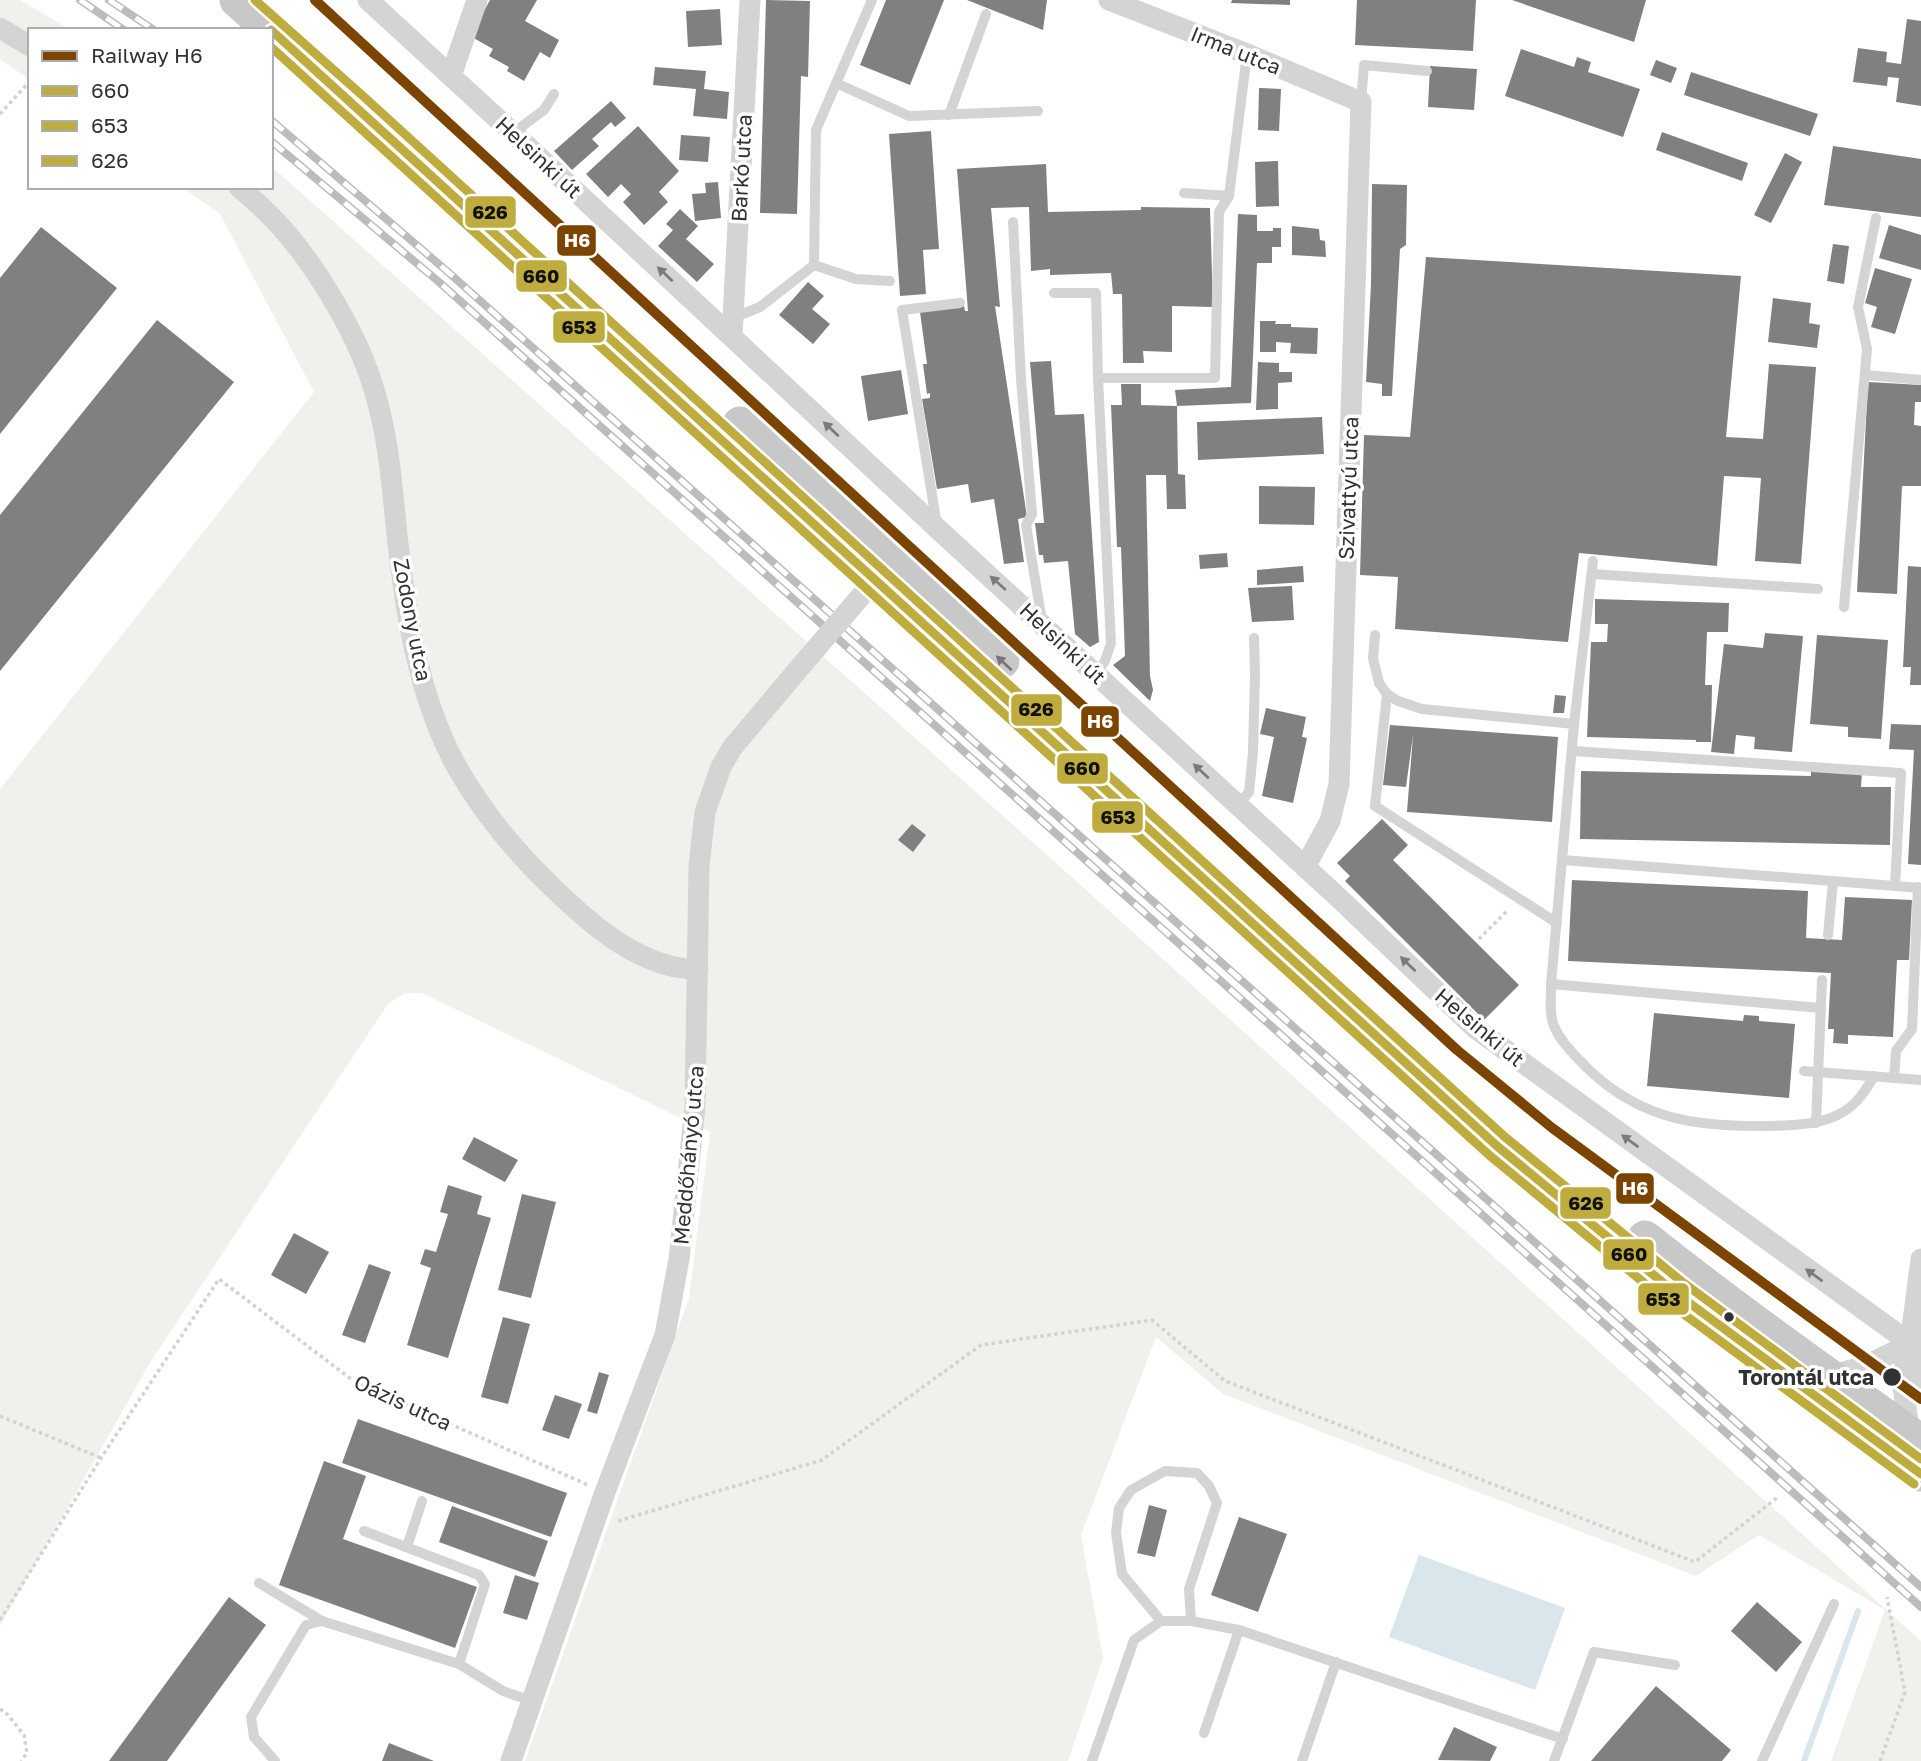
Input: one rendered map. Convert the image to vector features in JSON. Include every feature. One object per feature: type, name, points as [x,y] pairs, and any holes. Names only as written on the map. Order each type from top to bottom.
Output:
[{"type":"main road","points":[[237,0],[268,28]]},
{"type":"main road","points":[[268,0],[874,545],[882,584],[1510,1128],[1686,1271],[1829,1376],[1917,1455]]},
{"type":"main road","points":[[273,32],[1497,1146],[1673,1292],[1917,1455]]},
{"type":"street","name":"Helsinki út","points":[[368,0],[513,133],[733,327],[938,529],[1306,867],[1475,1028],[1916,1347]]},
{"type":"street","points":[[451,76],[477,0]]},
{"type":"street","name":"Barkó utca","points":[[733,327],[750,0]]},
{"type":"street","name":"Irma utca","points":[[1109,0],[1361,102]]},
{"type":"street","points":[[0,29],[28,45]]},
{"type":"street","name":"Szivattyú utca","points":[[1306,867],[1331,821],[1339,784],[1361,102]]},
{"type":"street","name":"Zodony utca","points":[[242,189],[281,228],[326,288],[358,348],[375,390],[387,436],[402,576],[418,665],[441,734],[457,768],[495,822],[539,875],[602,931],[642,956],[668,965],[698,970]]},
{"type":"street","name":"Meddőhányó utca","points":[[511,1761],[606,1492],[665,1335],[680,1259],[695,1106],[699,866],[705,812],[721,767],[732,748],[801,666],[882,584]]},
{"type":"street","points":[[1920,1273],[1916,1347],[1921,1384]]},
{"type":"street","points":[[1829,1376],[1916,1347]]},
{"type":"street","points":[[1916,1347],[1903,1370],[1903,1378],[1917,1455]]},
{"type":"lane","points":[[814,265],[816,130],[872,0]]},
{"type":"lane","points":[[949,115],[986,14]]},
{"type":"lane","points":[[1098,378],[1215,378],[1219,212],[1229,196],[1247,54]]},
{"type":"lane","points":[[1361,102],[1364,65],[1427,71]]},
{"type":"lane","points":[[836,83],[909,116],[1038,111]]},
{"type":"lane","points":[[513,133],[544,110],[554,94]]},
{"type":"lane","points":[[1184,193],[1229,196]]},
{"type":"lane","points":[[1844,607],[1866,375],[1867,349],[1858,307],[1876,218]]},
{"type":"lane","points":[[1013,222],[1021,379],[1032,514],[1026,525],[1043,624]]},
{"type":"lane","points":[[733,327],[814,265]]},
{"type":"lane","points":[[814,265],[856,279],[890,281]]},
{"type":"lane","points":[[1054,293],[1096,293],[1111,643],[1105,661],[1096,673]]},
{"type":"lane","points":[[938,529],[902,310],[960,303]]},
{"type":"lane","points":[[1866,375],[1921,380]]},
{"type":"lane","points":[[1593,561],[1574,724],[1551,984],[1551,1010],[1558,1035],[1598,1078],[1637,1105],[1673,1118],[1748,1126],[1816,1123],[1849,1109],[1874,1076]]},
{"type":"lane","points":[[1678,580],[1679,566]]},
{"type":"lane","points":[[1592,574],[1818,589]]},
{"type":"lane","points":[[1374,635],[1374,668],[1379,683],[1387,694],[1405,705],[1574,724]]},
{"type":"lane","points":[[1238,805],[1249,792],[1253,752],[1254,638]]},
{"type":"lane","points":[[1387,694],[1375,806],[1557,923]]},
{"type":"lane","points":[[1573,751],[1901,773],[1895,886]]},
{"type":"lane","points":[[1563,860],[1920,887],[1912,1029],[1896,1051],[1894,1078]]},
{"type":"lane","points":[[1828,935],[1833,882]]},
{"type":"lane","points":[[1816,1123],[1822,980]]},
{"type":"lane","points":[[1551,984],[1821,1009]]},
{"type":"lane","points":[[1804,1071],[1921,1080]]},
{"type":"lane","points":[[1161,1621],[1122,1574],[1116,1533],[1119,1508],[1131,1490],[1166,1471],[1196,1474],[1209,1486],[1217,1503],[1189,1589],[1191,1621]]},
{"type":"lane","points":[[407,1547],[422,1501]]},
{"type":"lane","points":[[364,1531],[479,1575],[485,1584],[460,1664]]},
{"type":"lane","points":[[259,1583],[322,1621],[460,1664],[503,1691],[532,1701]]},
{"type":"lane","points":[[1762,1761],[1834,1604]]},
{"type":"lane","points":[[275,1761],[254,1737],[251,1717],[306,1625],[322,1621]]},
{"type":"lane","points":[[1092,1761],[1135,1640],[1161,1621],[1191,1621],[1239,1630],[1563,1738]]},
{"type":"lane","points":[[1204,1732],[1239,1630]]},
{"type":"lane","points":[[1554,1761],[1594,1652],[1675,1665]]},
{"type":"lane","points":[[1302,1761],[1336,1662]]},
{"type":"path","points":[[0,114],[28,83]]},
{"type":"path","points":[[1479,939],[1519,899]]},
{"type":"path","name":"Oázis utca","points":[[101,1458],[219,1279],[355,1382],[606,1492]]},
{"type":"path","points":[[593,1529],[822,1460],[981,1345],[1152,1320],[1225,1381],[1695,1562],[1778,1497]]},
{"type":"path","points":[[0,1416],[101,1458],[0,1620]]},
{"type":"path","points":[[1880,1761],[1905,1692],[1888,1597]]},
{"type":"path","points":[[0,1709],[8,1713],[24,1735],[27,1753],[21,1761]]},
{"type":"shaded area","points":[[0,0],[20,0],[68,28],[28,28],[28,79],[0,59]]},
{"type":"shaded area","points":[[273,168],[1065,871],[1921,1641],[1921,1761],[1831,1761],[1885,1610],[1759,1535],[1696,1576],[1223,1394],[1156,1337],[1081,1535],[1103,1658],[1068,1761],[525,1761],[689,1298],[710,1132],[422,993],[405,993],[388,1004],[151,1361],[0,1626],[0,789],[314,392],[220,214],[185,189],[273,189]]},
{"type":"shaded area","points":[[1419,1555],[1565,1608],[1535,1690],[1389,1637]]},
{"type":"building","points":[[490,0],[537,0],[525,21],[559,40],[550,58],[540,52],[524,81],[507,71],[509,67],[489,56],[493,49],[470,36]]},
{"type":"building","points":[[766,0],[810,1],[808,77],[801,76],[797,214],[760,213]]},
{"type":"building","points":[[886,0],[944,0],[910,85],[860,65]]},
{"type":"building","points":[[967,0],[1047,0],[1043,30]]},
{"type":"building","points":[[1232,0],[1290,0],[1290,5],[1231,3]]},
{"type":"building","points":[[1357,0],[1476,0],[1473,51],[1355,45]]},
{"type":"building","points":[[1512,0],[1646,0],[1634,42]]},
{"type":"building","points":[[720,9],[722,45],[688,47],[686,11]]},
{"type":"building","points":[[1907,19],[1921,21],[1921,106],[1896,102],[1899,78],[1888,77],[1887,86],[1853,82],[1858,48],[1887,52],[1886,62],[1901,64]]},
{"type":"building","points":[[1521,49],[1574,67],[1577,57],[1591,62],[1588,72],[1640,89],[1623,137],[1505,96]]},
{"type":"building","points":[[1656,60],[1677,68],[1671,83],[1650,75]]},
{"type":"building","points":[[1430,66],[1477,69],[1474,110],[1428,107]]},
{"type":"building","points":[[655,67],[706,71],[704,89],[729,92],[727,119],[693,116],[696,89],[653,85]]},
{"type":"building","points":[[1691,72],[1818,114],[1810,136],[1684,95]]},
{"type":"building","points":[[1259,88],[1281,89],[1279,131],[1258,130]]},
{"type":"building","points":[[611,101],[626,118],[615,127],[611,122],[592,139],[599,146],[572,170],[554,151]]},
{"type":"building","points":[[638,126],[679,171],[659,192],[668,202],[644,225],[623,202],[631,194],[621,184],[608,197],[586,174]]},
{"type":"building","points":[[931,131],[939,249],[923,250],[926,294],[900,296],[889,134]]},
{"type":"building","points":[[1662,132],[1748,163],[1742,181],[1656,150]]},
{"type":"building","points":[[681,135],[710,137],[708,162],[679,160]]},
{"type":"building","points":[[1833,146],[1921,159],[1921,217],[1824,205]]},
{"type":"building","points":[[1785,153],[1802,162],[1771,223],[1754,215]]},
{"type":"building","points":[[1278,161],[1279,206],[1256,207],[1255,162]]},
{"type":"building","points":[[1046,164],[1048,212],[1141,210],[1141,207],[1210,208],[1213,307],[1172,306],[1172,352],[1143,351],[1144,363],[1123,363],[1122,294],[1113,294],[1111,273],[1050,275],[1050,269],[1031,271],[1029,207],[991,208],[1000,307],[995,306],[1027,517],[1018,519],[1024,562],[1004,564],[994,499],[971,503],[968,484],[937,489],[922,399],[930,398],[930,393],[927,394],[923,364],[927,364],[920,312],[964,306],[965,311],[968,311],[957,169]]},
{"type":"building","points":[[718,182],[721,218],[695,221],[692,194],[706,193],[705,183]]},
{"type":"building","points":[[1372,184],[1407,185],[1406,245],[1400,249],[1392,396],[1382,396],[1382,384],[1366,382]]},
{"type":"building","points":[[680,209],[698,226],[686,239],[714,264],[697,282],[658,246],[673,230],[666,224]]},
{"type":"building","points":[[1238,214],[1257,215],[1257,231],[1281,228],[1281,247],[1272,247],[1272,263],[1257,263],[1251,403],[1177,406],[1175,390],[1231,387]]},
{"type":"building","points":[[1889,225],[1921,235],[1921,270],[1879,258]]},
{"type":"building","points":[[1292,226],[1319,229],[1320,240],[1325,241],[1326,257],[1292,255]]},
{"type":"building","points":[[41,227],[117,288],[0,434],[0,278]]},
{"type":"building","points":[[1833,244],[1849,246],[1844,284],[1827,281]]},
{"type":"building","points":[[1426,257],[1741,276],[1726,437],[1763,439],[1769,364],[1816,367],[1801,564],[1755,561],[1761,478],[1724,476],[1717,566],[1579,553],[1568,642],[1395,629],[1398,577],[1360,575],[1364,435],[1410,437]]},
{"type":"building","points":[[1875,268],[1912,279],[1895,334],[1871,327],[1877,307],[1865,303]]},
{"type":"building","points":[[808,282],[824,296],[812,309],[830,324],[813,344],[779,315]]},
{"type":"building","points":[[1773,298],[1811,303],[1809,323],[1820,325],[1817,348],[1768,342]]},
{"type":"building","points":[[157,320],[234,382],[0,671],[0,515]]},
{"type":"building","points":[[1260,321],[1276,321],[1275,324],[1291,324],[1291,327],[1318,328],[1317,354],[1290,353],[1291,343],[1276,342],[1276,352],[1260,352]]},
{"type":"building","points":[[1051,361],[1055,415],[1084,414],[1099,642],[1090,647],[1075,634],[1068,561],[1044,563],[1043,555],[1039,555],[1035,523],[1044,523],[1030,362]]},
{"type":"building","points":[[1258,362],[1279,363],[1279,372],[1292,372],[1292,382],[1278,383],[1278,409],[1256,410]]},
{"type":"building","points":[[901,370],[908,414],[868,421],[861,376]]},
{"type":"building","points":[[1868,382],[1921,385],[1921,402],[1915,402],[1914,425],[1921,426],[1921,486],[1902,486],[1897,594],[1857,592]]},
{"type":"building","points":[[1121,384],[1141,384],[1141,405],[1177,406],[1178,474],[1185,475],[1186,509],[1167,509],[1166,475],[1146,475],[1150,676],[1153,690],[1150,701],[1113,665],[1125,656],[1111,405],[1122,405]]},
{"type":"building","points":[[1322,417],[1324,454],[1198,460],[1197,422]]},
{"type":"building","points":[[1259,486],[1315,487],[1314,525],[1259,524]]},
{"type":"building","points":[[1227,553],[1228,567],[1200,569],[1199,555]]},
{"type":"building","points":[[1303,566],[1304,582],[1257,585],[1257,570]]},
{"type":"building","points":[[1908,566],[1921,567],[1921,685],[1910,685],[1911,667],[1903,667]]},
{"type":"building","points":[[1292,586],[1294,620],[1252,622],[1248,588]]},
{"type":"building","points":[[1595,599],[1729,603],[1728,632],[1707,632],[1705,685],[1712,685],[1711,742],[1587,737],[1591,642],[1607,642],[1608,624],[1595,624]]},
{"type":"building","points":[[1765,633],[1803,636],[1792,752],[1754,749],[1755,737],[1736,735],[1734,754],[1711,752],[1724,644],[1763,648]]},
{"type":"building","points":[[1817,635],[1888,640],[1881,739],[1848,737],[1848,727],[1810,724]]},
{"type":"building","points":[[1555,695],[1566,696],[1564,713],[1553,713]]},
{"type":"building","points":[[1266,708],[1306,717],[1302,737],[1307,738],[1293,803],[1262,796],[1274,737],[1260,734]]},
{"type":"building","points":[[1891,724],[1921,725],[1921,865],[1908,864],[1914,750],[1889,749]]},
{"type":"building","points":[[1390,725],[1558,737],[1552,822],[1407,812],[1413,735],[1406,787],[1383,785]]},
{"type":"building","points":[[1581,771],[1811,776],[1811,772],[1862,772],[1861,787],[1891,787],[1890,845],[1580,839]]},
{"type":"building","points":[[1382,819],[1408,845],[1393,860],[1519,985],[1484,1020],[1345,881],[1350,876],[1337,863]]},
{"type":"building","points":[[912,824],[926,835],[913,852],[898,840]]},
{"type":"building","points":[[1572,880],[1808,891],[1806,938],[1842,940],[1845,897],[1912,900],[1909,960],[1897,960],[1893,1037],[1848,1035],[1848,1044],[1833,1043],[1834,1029],[1828,1029],[1831,973],[1568,961]]},
{"type":"building","points":[[1654,1013],[1743,1021],[1744,1015],[1759,1016],[1759,1021],[1795,1024],[1789,1098],[1647,1086]]},
{"type":"building","points":[[474,1137],[518,1160],[505,1182],[462,1159]]},
{"type":"building","points":[[448,1185],[482,1196],[477,1214],[491,1218],[448,1358],[407,1345],[431,1268],[420,1264],[425,1249],[436,1252],[448,1214],[440,1212]]},
{"type":"building","points":[[522,1194],[556,1202],[531,1298],[498,1290]]},
{"type":"building","points":[[294,1233],[329,1252],[306,1294],[271,1275]]},
{"type":"building","points":[[369,1264],[391,1272],[365,1343],[342,1335]]},
{"type":"building","points":[[503,1317],[530,1324],[508,1404],[481,1397]]},
{"type":"building","points":[[599,1372],[609,1375],[597,1414],[587,1411]]},
{"type":"building","points":[[555,1395],[582,1404],[569,1439],[542,1430]]},
{"type":"building","points":[[358,1419],[567,1493],[551,1537],[342,1463]]},
{"type":"building","points":[[324,1461],[366,1476],[343,1539],[477,1587],[455,1648],[279,1585]]},
{"type":"building","points":[[1149,1505],[1167,1510],[1155,1557],[1137,1553]]},
{"type":"building","points":[[452,1506],[548,1541],[535,1577],[439,1542]]},
{"type":"building","points":[[1239,1517],[1287,1534],[1258,1612],[1211,1595]]},
{"type":"building","points":[[515,1575],[539,1583],[527,1620],[503,1613]]},
{"type":"building","points":[[229,1597],[266,1625],[167,1761],[109,1761]]},
{"type":"building","points":[[1757,1602],[1802,1642],[1776,1672],[1731,1631]]},
{"type":"building","points":[[1656,1686],[1731,1750],[1722,1761],[1591,1761]]},
{"type":"building","points":[[1454,1727],[1497,1747],[1490,1761],[1438,1760]]},
{"type":"building","points":[[389,1743],[434,1761],[382,1761]]},
{"type":"waterway","points":[[1804,1761],[1858,1611]]},
{"type":"railway","points":[[80,0],[121,28]]},
{"type":"railway","points":[[109,0],[151,28]]},
{"type":"railway","points":[[273,122],[448,272],[1921,1587]]},
{"type":"railway","points":[[273,143],[439,282],[1921,1607]]},
{"type":"rail line","name":"H6","points":[[315,0],[1457,1050],[1551,1127],[1921,1399]]},
{"type":"transit line","name":"626","points":[[255,0],[1505,1137],[1681,1281],[1921,1459]]},
{"type":"transit line","name":"660","points":[[273,32],[1497,1146],[1673,1291],[1921,1474]]},
{"type":"transit line","name":"653","points":[[273,49],[1489,1155],[1666,1301],[1914,1484]]},
{"type":"place","name":"Torontál utca","points":[[1892,1377]]}]
